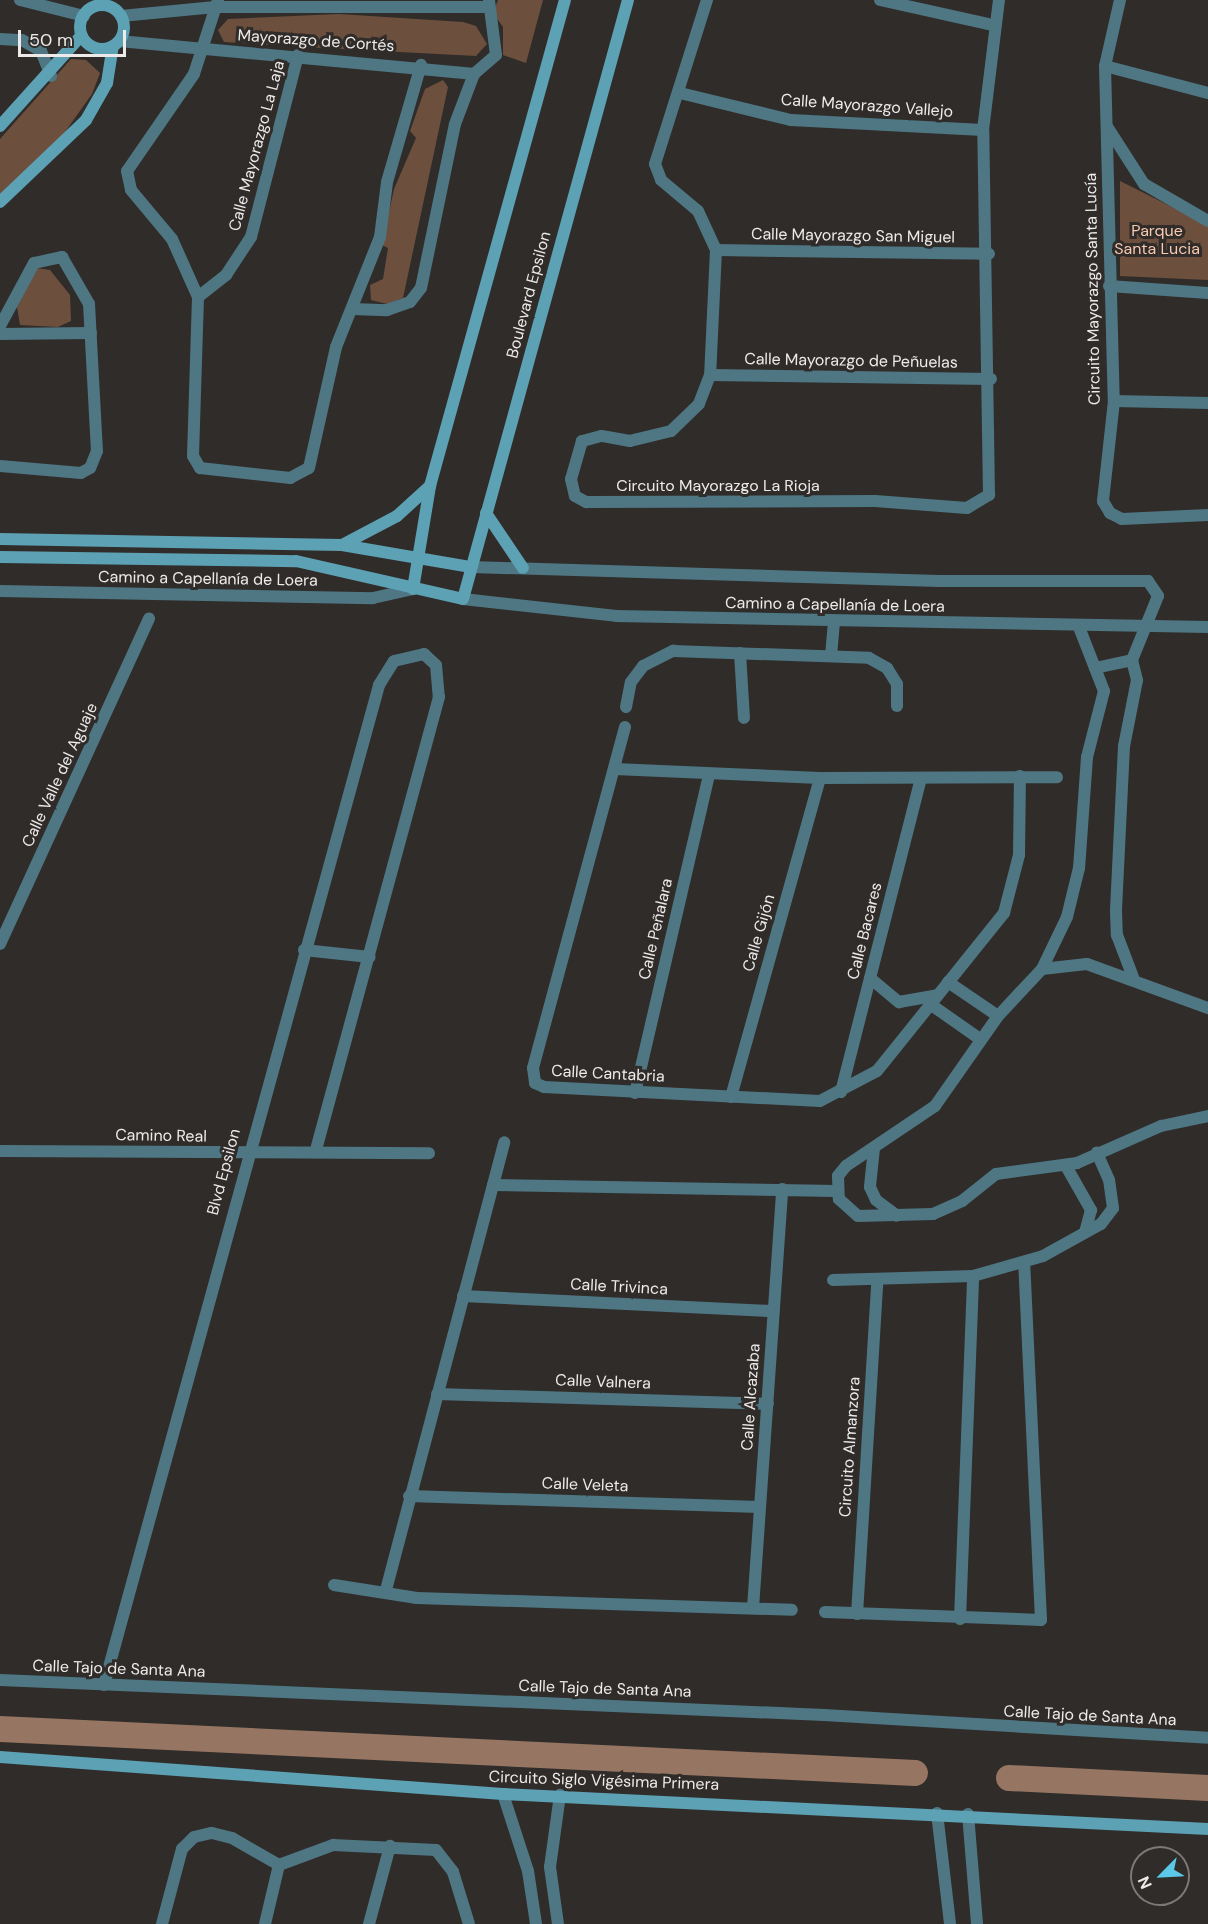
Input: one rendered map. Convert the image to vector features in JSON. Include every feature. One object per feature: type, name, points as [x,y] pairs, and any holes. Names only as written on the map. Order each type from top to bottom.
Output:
[{"type":"street","points":[[0,202],[86,120],[107,83],[116,44],[120,9],[103,5],[86,9],[20,0]]},
{"type":"street","points":[[414,589],[417,556],[430,486],[565,0]]},
{"type":"street","name":"Boulevard Epsilon","points":[[463,599],[628,0]]},
{"type":"street","points":[[707,0],[655,170],[698,211],[716,250]]},
{"type":"street","points":[[880,0],[993,25]]},
{"type":"street","name":"Circuito Mayorazgo La Rioja","points":[[716,250],[708,325],[710,375],[699,404],[671,431],[630,441],[601,436],[582,441],[571,476],[576,496],[586,502],[977,506],[991,487],[989,254],[983,130],[993,25],[999,0]]},
{"type":"street","name":"Circuito Mayorazgo Santa Lucía","points":[[1120,0],[1105,66],[1109,286],[1114,401],[1102,489],[1106,509],[1122,519],[1208,515]]},
{"type":"street","points":[[217,3],[205,51],[127,171],[131,190],[172,239],[198,297],[195,462],[207,470],[290,478],[305,473],[314,455],[334,356],[380,237],[387,182],[421,66]]},
{"type":"street","name":"Mayorazgo de Cortés","points":[[120,9],[217,3],[488,4]]},
{"type":"street","points":[[352,309],[387,310],[410,302],[421,288],[443,166],[474,74],[496,55],[497,36],[488,4]]},
{"type":"street","points":[[0,126],[51,76],[82,35],[86,9]]},
{"type":"street","points":[[82,35],[91,46],[116,44]]},
{"type":"street","points":[[0,39],[22,40],[41,51],[51,76]]},
{"type":"street","name":"Mayorazgo de Cortés","points":[[116,44],[298,55],[421,66],[474,74]]},
{"type":"street","name":"Calle Mayorazgo La Laja","points":[[198,297],[226,275],[251,237],[298,55]]},
{"type":"street","points":[[1105,66],[1208,93]]},
{"type":"street","name":"Calle Mayorazgo Vallejo","points":[[680,93],[791,120],[983,130]]},
{"type":"street","points":[[1107,127],[1144,184],[1208,221]]},
{"type":"street","name":"Calle Mayorazgo San Miguel","points":[[716,250],[989,254]]},
{"type":"street","points":[[0,326],[34,263],[54,255],[67,263],[89,304],[96,460],[81,473],[0,466]]},
{"type":"street","points":[[1109,286],[1208,293]]},
{"type":"street","points":[[0,334],[91,333]]},
{"type":"street","name":"Calle Mayorazgo de Peñuelas","points":[[710,375],[991,379]]},
{"type":"street","points":[[1114,401],[1208,403]]},
{"type":"street","points":[[342,545],[397,516],[430,486]]},
{"type":"street","points":[[486,513],[523,568]]},
{"type":"street","points":[[0,539],[342,545],[471,567],[939,581],[1144,579],[1158,596],[1132,660],[1137,680],[1124,746],[1116,911],[1117,936],[1133,977]]},
{"type":"street","points":[[0,557],[280,560],[358,573],[414,589],[463,599]]},
{"type":"street","name":"Camino a Capellanía de Loera","points":[[0,591],[373,598],[414,589]]},
{"type":"street","name":"Camino a Capellanía de Loera","points":[[463,599],[616,616],[1079,627],[1208,627]]},
{"type":"street","name":"Calle Valle del Aguaje","points":[[0,944],[149,619]]},
{"type":"street","points":[[831,656],[834,622]]},
{"type":"street","points":[[1079,627],[1104,691],[1088,757],[1079,868],[1067,917],[1042,969],[998,1016],[934,1106],[846,1166],[837,1191],[849,1212],[858,1216],[897,1216],[943,1211],[996,1174],[1066,1166],[1161,1126],[1208,1116]]},
{"type":"street","points":[[626,707],[631,682],[643,666],[673,651],[869,658],[887,668],[897,684],[897,706]]},
{"type":"street","points":[[740,653],[744,718]]},
{"type":"street","name":"Blvd Epsilon","points":[[104,1685],[246,1154],[385,670],[413,654],[424,654],[436,665],[439,696],[370,957]]},
{"type":"street","points":[[1095,668],[1132,660]]},
{"type":"street","name":"Calle Cantabria","points":[[625,727],[532,1078],[544,1087],[820,1101],[877,1071],[1010,900],[1019,855],[1020,776]]},
{"type":"street","points":[[615,769],[820,778],[1057,777]]},
{"type":"street","name":"Calle Peñalara","points":[[635,1092],[709,774]]},
{"type":"street","name":"Calle Gijón","points":[[731,1097],[820,778]]},
{"type":"street","name":"Calle Bacares","points":[[840,1092],[921,778]]},
{"type":"street","points":[[304,950],[370,957],[316,1151]]},
{"type":"street","points":[[1042,969],[1087,964],[1133,977],[1208,1008]]},
{"type":"street","points":[[870,978],[899,1002],[933,1000],[980,1039]]},
{"type":"street","points":[[948,982],[998,1016]]},
{"type":"street","points":[[386,1590],[504,1142]]},
{"type":"street","points":[[874,1148],[870,1187],[876,1200],[897,1216]]},
{"type":"street","name":"Camino Real","points":[[0,1151],[246,1154],[316,1151],[429,1154]]},
{"type":"street","points":[[833,1280],[877,1283],[973,1276],[1024,1263],[1085,1230],[1101,1224],[1113,1208],[1109,1180],[1097,1153]]},
{"type":"street","points":[[1066,1166],[1091,1210],[1085,1230]]},
{"type":"street","points":[[493,1185],[837,1191]]},
{"type":"street","name":"Calle Alcazaba","points":[[753,1608],[782,1189]]},
{"type":"street","points":[[825,1612],[960,1619],[1041,1620],[1024,1263]]},
{"type":"street","points":[[960,1619],[973,1276]]},
{"type":"street","name":"Circuito Almanzora","points":[[857,1614],[877,1283]]},
{"type":"street","name":"Calle Trivinca","points":[[463,1296],[774,1311]]},
{"type":"street","name":"Calle Valnera","points":[[437,1394],[768,1404]]},
{"type":"street","name":"Calle Veleta","points":[[409,1496],[760,1507]]},
{"type":"street","points":[[334,1585],[386,1590],[417,1598],[792,1610]]},
{"type":"street","name":"Calle Tajo de Santa Ana","points":[[0,1680],[824,1715],[1208,1738]]},
{"type":"street","name":"Circuito Siglo Vigésima Primera","points":[[0,1756],[502,1794],[968,1814],[1208,1829]]},
{"type":"street","points":[[502,1794],[528,1871],[536,1924]]},
{"type":"street","points":[[558,1924],[550,1867],[560,1795]]},
{"type":"street","points":[[937,1813],[950,1924]]},
{"type":"street","points":[[968,1814],[977,1924]]},
{"type":"street","points":[[162,1924],[187,1841],[202,1834],[223,1835],[279,1865],[333,1845],[427,1847],[445,1856],[469,1924]]},
{"type":"street","points":[[369,1924],[390,1846]]},
{"type":"street","points":[[265,1924],[279,1865]]},
{"type":"street","points":[[528,1871],[550,1867]]},
{"type":"green space","points":[[498,0],[543,0],[526,63],[503,55],[503,27],[493,13]]},
{"type":"green space","points":[[339,14],[463,22],[476,26],[487,44],[476,56],[303,47],[224,42],[218,30],[228,19]]},
{"type":"green space","points":[[71,59],[86,60],[100,73],[92,94],[60,139],[0,195],[0,139]]},
{"type":"green space","points":[[443,80],[448,87],[403,298],[387,304],[371,300],[370,285],[383,279],[388,248],[382,245],[394,189],[416,138],[410,131],[425,89]]},
{"type":"green space","name":"Parque Santa Lucia","points":[[1120,181],[1208,225],[1208,280],[1120,276]]},
{"type":"green space","points":[[37,268],[50,270],[70,295],[71,321],[58,327],[20,325],[17,307]]},
{"type":"waterway","points":[[0,1729],[915,1773]]},
{"type":"waterway","points":[[1009,1778],[1208,1788]]}]
